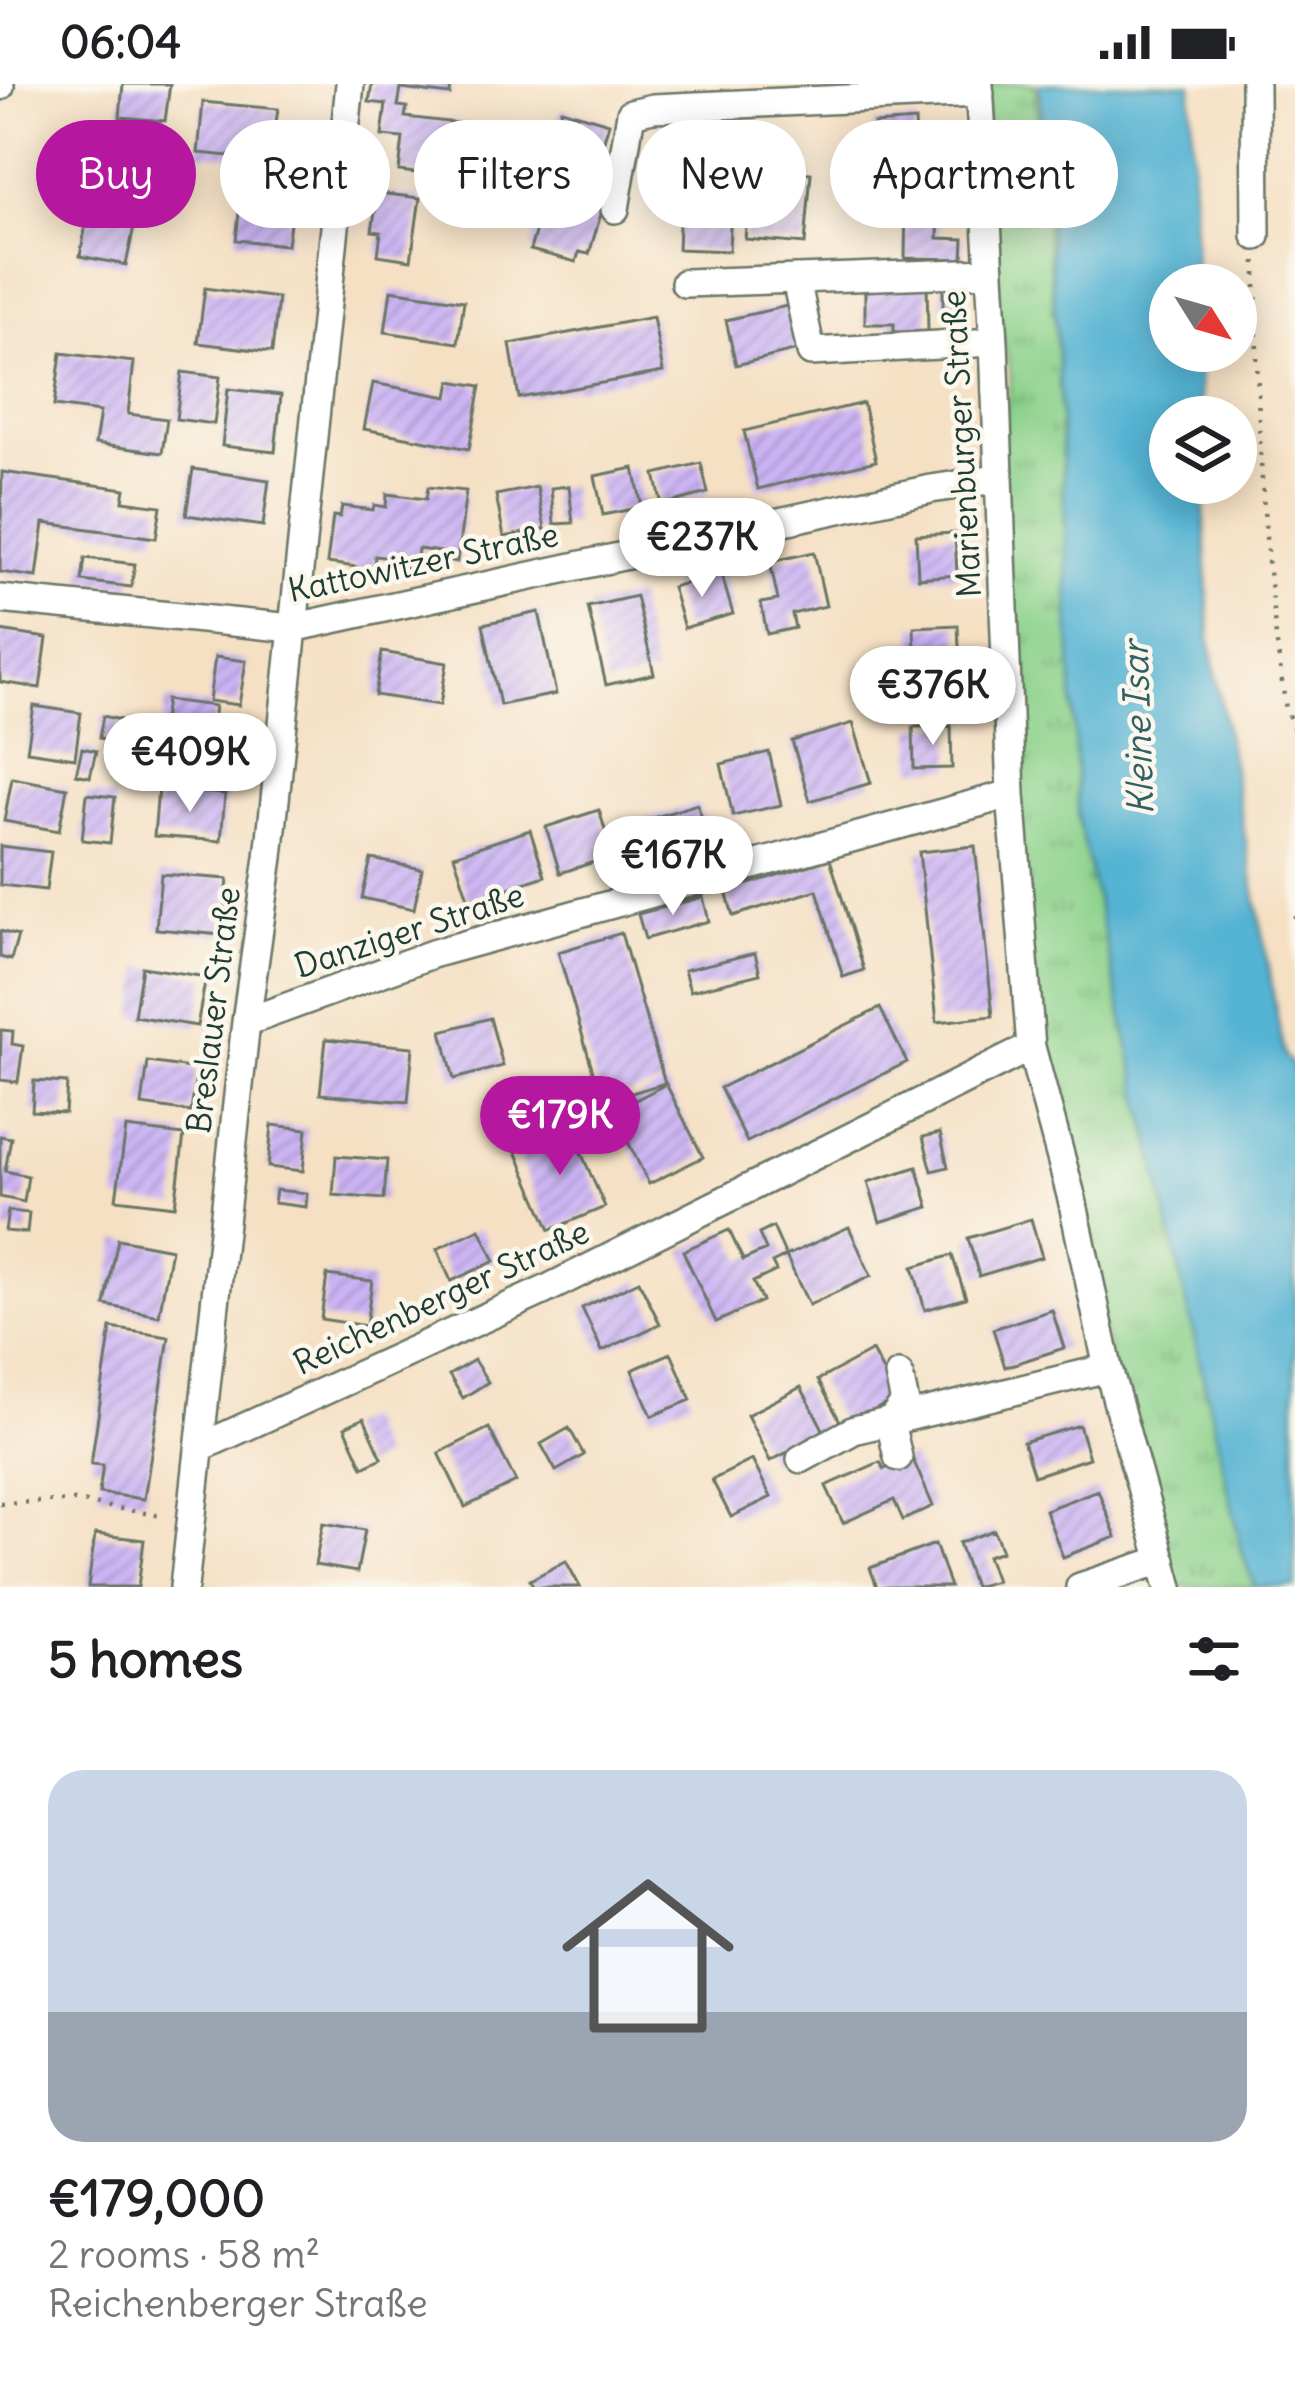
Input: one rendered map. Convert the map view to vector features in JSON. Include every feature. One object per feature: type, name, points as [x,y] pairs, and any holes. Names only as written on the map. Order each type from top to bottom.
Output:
[{"type":"street","name":"Breslauer Straße","points":[[184,1587],[246,1022],[240,984],[269,857],[350,84]]},
{"type":"street","points":[[1256,84],[1256,236]]},
{"type":"street","points":[[615,209],[631,113],[980,89]]},
{"type":"street","name":"Marienburger Straße","points":[[980,89],[1011,794],[1031,1046],[1072,1199],[1108,1367],[1165,1574]]},
{"type":"street","points":[[685,283],[989,272]]},
{"type":"street","points":[[796,279],[811,352],[994,342]]},
{"type":"street","name":"Kattowitzer Straße","points":[[0,599],[292,628],[996,479]]},
{"type":"street","name":"Danziger Straße","points":[[246,1022],[435,953],[1011,794]]},
{"type":"street","name":"Reichenberger Straße","points":[[201,1447],[543,1291],[1031,1046]]},
{"type":"street","points":[[801,1459],[854,1430],[1108,1367]]},
{"type":"street","points":[[890,1422],[905,1403],[899,1375]]},
{"type":"street","points":[[890,1422],[898,1457]]},
{"type":"street","points":[[1080,1587],[1165,1574]]},
{"type":"path","points":[[1256,236],[1256,419],[1286,709],[1295,732]]},
{"type":"path","points":[[0,1503],[76,1501],[191,1521]]},
{"type":"green space","points":[[986,84],[1035,84],[1038,120],[987,120]]},
{"type":"green space","points":[[988,228],[1047,228],[1058,359],[1078,818],[1243,1555],[1255,1587],[1169,1587],[1031,1047],[996,479],[1011,377],[989,272]]},
{"type":"water","name":"Kleine Isar","points":[[1039,84],[1191,84],[1195,264],[1149,264],[1149,372],[1199,372],[1200,396],[1149,396],[1149,504],[1204,504],[1210,640],[1284,1055],[1295,1070],[1295,1122],[1289,1124],[1295,1141],[1295,1587],[1255,1587],[1243,1555],[1078,818],[1049,228],[1118,228],[1118,120],[1041,120]]},
{"type":"building","points":[[123,84],[170,84],[165,120],[120,117]]},
{"type":"building","points":[[372,84],[451,84],[450,95],[401,89],[398,106],[407,107],[405,117],[431,120],[414,120],[414,173],[399,171],[403,138],[390,137],[390,120],[384,120],[386,104],[369,102]]},
{"type":"building","points":[[203,102],[278,109],[276,120],[220,120],[220,155],[198,153]]},
{"type":"building","points":[[561,109],[599,120],[558,120]]},
{"type":"building","points":[[806,173],[811,173],[805,244],[745,239],[746,228],[806,228]]},
{"type":"building","points":[[390,194],[414,197],[411,260],[378,255],[381,232],[372,231],[390,228]]},
{"type":"building","points":[[85,228],[134,228],[126,265],[80,256]]},
{"type":"building","points":[[237,228],[289,228],[287,245],[236,240]]},
{"type":"building","points":[[536,228],[597,228],[589,254],[579,252],[576,262],[530,250]]},
{"type":"building","points":[[679,228],[730,228],[729,251],[678,249]]},
{"type":"building","points":[[906,228],[938,228],[938,238],[964,239],[963,259],[905,258]]},
{"type":"building","points":[[963,281],[963,308],[943,308],[943,282]]},
{"type":"building","points":[[927,285],[928,331],[894,332],[894,324],[865,324],[865,287]]},
{"type":"building","points":[[205,288],[278,298],[272,352],[198,343]]},
{"type":"building","points":[[391,290],[464,301],[458,343],[385,332]]},
{"type":"building","points":[[791,305],[802,349],[736,365],[726,320]]},
{"type":"building","points":[[653,317],[663,372],[519,398],[510,344]]},
{"type":"building","points":[[61,353],[134,362],[128,414],[167,419],[162,453],[95,444],[100,412],[54,406]]},
{"type":"building","points":[[182,372],[220,377],[214,424],[176,419]]},
{"type":"building","points":[[451,381],[481,386],[469,449],[364,429],[373,383],[448,397]]},
{"type":"building","points":[[228,389],[281,395],[275,452],[222,446]]},
{"type":"building","points":[[863,403],[876,461],[758,489],[744,431]]},
{"type":"building","points":[[701,463],[708,493],[662,505],[655,474]]},
{"type":"building","points":[[634,468],[642,507],[603,515],[595,476]]},
{"type":"building","points":[[193,469],[269,480],[263,526],[186,515]]},
{"type":"building","points":[[2,472],[125,489],[123,501],[161,506],[156,538],[44,523],[37,577],[0,572]]},
{"type":"building","points":[[569,486],[573,523],[554,524],[551,488]]},
{"type":"building","points":[[428,487],[466,491],[457,562],[440,559],[441,552],[418,549],[416,569],[399,567],[400,559],[375,556],[373,576],[356,574],[357,567],[327,563],[333,516],[340,517],[342,506],[386,507],[387,494],[426,499]]},
{"type":"building","points":[[537,487],[545,529],[504,537],[496,495]]},
{"type":"building","points":[[955,533],[957,575],[918,578],[916,535]]},
{"type":"building","points":[[814,552],[826,606],[792,614],[795,628],[767,634],[761,603],[778,600],[770,562]]},
{"type":"building","points":[[85,558],[135,564],[131,587],[82,581]]},
{"type":"building","points":[[721,573],[733,614],[684,628],[672,587]]},
{"type":"building","points":[[636,596],[654,674],[606,685],[588,607]]},
{"type":"building","points":[[539,612],[556,694],[500,705],[483,624]]},
{"type":"building","points":[[958,625],[960,672],[916,674],[914,627]]},
{"type":"building","points":[[0,631],[47,638],[40,688],[0,682]]},
{"type":"building","points":[[382,652],[447,663],[440,705],[375,695]]},
{"type":"building","points":[[215,657],[246,661],[239,705],[209,701]]},
{"type":"building","points":[[166,700],[215,706],[209,747],[160,742]]},
{"type":"building","points":[[34,706],[81,713],[75,758],[27,751]]},
{"type":"building","points":[[103,716],[120,720],[116,741],[99,738]]},
{"type":"building","points":[[853,723],[871,783],[810,801],[792,741]]},
{"type":"building","points":[[951,726],[952,768],[914,769],[913,727]]},
{"type":"building","points":[[215,742],[228,744],[226,752],[249,756],[247,774],[211,768]]},
{"type":"building","points":[[82,748],[96,751],[90,777],[76,774]]},
{"type":"building","points":[[769,752],[781,805],[733,816],[721,764]]},
{"type":"building","points":[[12,778],[67,788],[59,831],[4,821]]},
{"type":"building","points":[[158,789],[225,794],[221,841],[154,836]]},
{"type":"building","points":[[87,794],[115,797],[110,843],[82,840]]},
{"type":"building","points":[[697,804],[708,836],[646,855],[637,823]]},
{"type":"building","points":[[599,810],[613,856],[560,873],[546,827]]},
{"type":"building","points":[[530,830],[545,876],[469,901],[454,855]]},
{"type":"building","points":[[0,846],[51,852],[46,890],[0,885]]},
{"type":"building","points":[[975,846],[993,1016],[937,1022],[919,852]]},
{"type":"building","points":[[371,859],[422,869],[414,909],[362,898]]},
{"type":"building","points":[[830,859],[864,970],[843,977],[817,890],[733,916],[726,891]]},
{"type":"building","points":[[161,874],[228,879],[223,935],[156,929]]},
{"type":"building","points":[[703,897],[709,921],[645,939],[638,914]]},
{"type":"building","points":[[0,931],[18,936],[11,960],[0,957]]},
{"type":"building","points":[[621,933],[665,1083],[602,1102],[558,952]]},
{"type":"building","points":[[755,953],[760,974],[690,991],[684,970]]},
{"type":"building","points":[[142,967],[206,977],[197,1026],[134,1016]]},
{"type":"building","points":[[880,1008],[907,1062],[747,1142],[720,1088]]},
{"type":"building","points":[[490,1018],[503,1066],[454,1079],[442,1031]]},
{"type":"building","points":[[1,1030],[13,1031],[12,1044],[23,1046],[18,1082],[0,1080]]},
{"type":"building","points":[[326,1039],[413,1047],[408,1102],[320,1094]]},
{"type":"building","points":[[148,1062],[197,1069],[191,1112],[142,1105]]},
{"type":"building","points":[[34,1081],[67,1083],[65,1113],[32,1111]]},
{"type":"building","points":[[666,1084],[703,1157],[649,1184],[613,1112]]},
{"type":"building","points":[[272,1125],[307,1129],[303,1171],[268,1167]]},
{"type":"building","points":[[569,1125],[605,1207],[550,1230],[515,1149]]},
{"type":"building","points":[[126,1128],[184,1135],[175,1206],[116,1199]]},
{"type":"building","points":[[940,1133],[948,1167],[932,1171],[923,1137]]},
{"type":"building","points":[[0,1136],[11,1138],[5,1171],[28,1176],[24,1202],[0,1197]]},
{"type":"building","points":[[336,1156],[387,1160],[384,1199],[333,1195]]},
{"type":"building","points":[[917,1167],[929,1207],[880,1222],[868,1182]]},
{"type":"building","points":[[276,1190],[307,1193],[306,1207],[274,1203]]},
{"type":"building","points":[[8,1211],[29,1213],[27,1233],[5,1231]]},
{"type":"building","points":[[1031,1219],[1042,1257],[979,1276],[968,1238]]},
{"type":"building","points":[[773,1227],[786,1256],[772,1263],[776,1271],[753,1282],[762,1301],[716,1322],[683,1251],[729,1230],[743,1260],[766,1250],[759,1234]]},
{"type":"building","points":[[849,1227],[871,1276],[809,1305],[786,1256]]},
{"type":"building","points":[[480,1229],[495,1261],[451,1281],[437,1249]]},
{"type":"building","points":[[118,1239],[171,1249],[159,1316],[105,1305]]},
{"type":"building","points":[[952,1255],[966,1298],[925,1310],[913,1267]]},
{"type":"building","points":[[327,1275],[372,1281],[366,1326],[321,1319]]},
{"type":"building","points":[[639,1281],[660,1324],[602,1351],[582,1308]]},
{"type":"building","points":[[1052,1310],[1064,1348],[1005,1367],[993,1329]]},
{"type":"building","points":[[111,1328],[169,1337],[144,1499],[99,1493],[103,1465],[91,1464]]},
{"type":"building","points":[[872,1351],[897,1398],[843,1427],[818,1380]]},
{"type":"building","points":[[671,1353],[691,1400],[652,1416],[632,1370]]},
{"type":"building","points":[[474,1360],[488,1382],[463,1398],[449,1375]]},
{"type":"building","points":[[801,1387],[825,1433],[770,1461],[747,1415]]},
{"type":"building","points":[[364,1418],[382,1458],[363,1467],[345,1427]]},
{"type":"building","points":[[1079,1425],[1089,1458],[1034,1476],[1023,1442]]},
{"type":"building","points":[[489,1428],[516,1482],[465,1507],[439,1453]]},
{"type":"building","points":[[569,1428],[584,1455],[556,1471],[541,1444]]},
{"type":"building","points":[[912,1457],[933,1506],[903,1520],[894,1500],[843,1523],[826,1486],[880,1462],[884,1469]]},
{"type":"building","points":[[752,1460],[771,1497],[731,1517],[712,1480]]},
{"type":"building","points":[[1098,1490],[1116,1537],[1063,1557],[1045,1510]]},
{"type":"building","points":[[323,1523],[365,1530],[357,1572],[315,1565]]},
{"type":"building","points":[[994,1530],[1002,1551],[987,1556],[996,1581],[974,1587],[959,1543]]},
{"type":"building","points":[[95,1534],[144,1540],[138,1587],[88,1587]]},
{"type":"building","points":[[935,1544],[950,1587],[877,1587],[870,1568]]},
{"type":"building","points":[[566,1561],[580,1587],[534,1587],[530,1580]]}]
